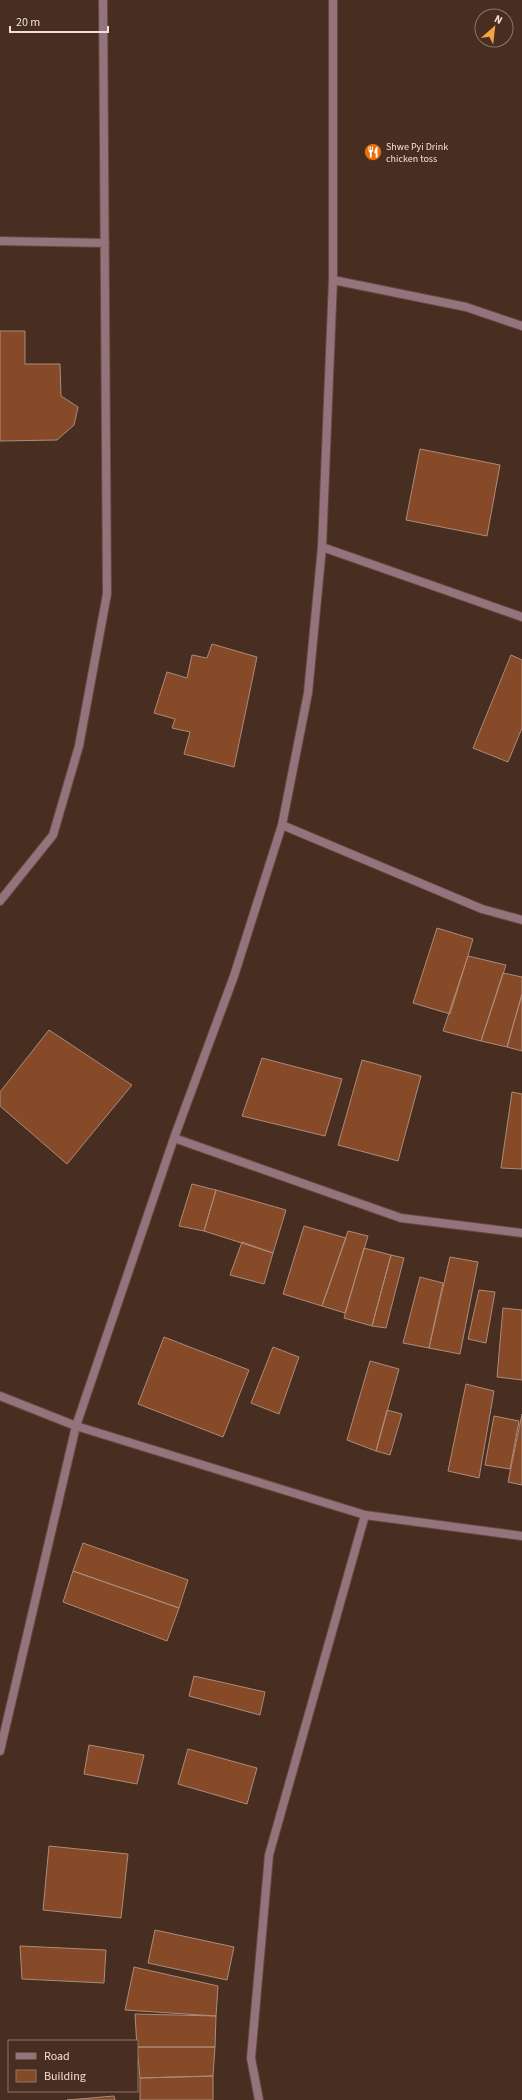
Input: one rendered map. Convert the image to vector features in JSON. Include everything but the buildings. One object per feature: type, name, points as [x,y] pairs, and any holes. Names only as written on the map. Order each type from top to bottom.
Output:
[{"type":"street","points":[[0,901],[53,834],[79,746],[107,594],[104,0]]},
{"type":"street","points":[[0,1750],[76,1426],[174,1138],[234,976],[282,825],[308,692],[322,547],[333,280],[333,0]]},
{"type":"street","points":[[0,241],[105,243]]},
{"type":"street","points":[[333,280],[466,308],[522,326]]},
{"type":"street","points":[[322,547],[522,618]]},
{"type":"street","points":[[282,825],[482,908],[522,920]]},
{"type":"street","points":[[174,1138],[401,1218],[522,1233]]},
{"type":"street","points":[[0,1396],[76,1426],[365,1515],[522,1536]]},
{"type":"street","points":[[259,2100],[251,2058],[269,1855],[365,1515]]},
{"type":"place","name":"Shwe Pyi Drink chicken toss","points":[[373,152]]}]
